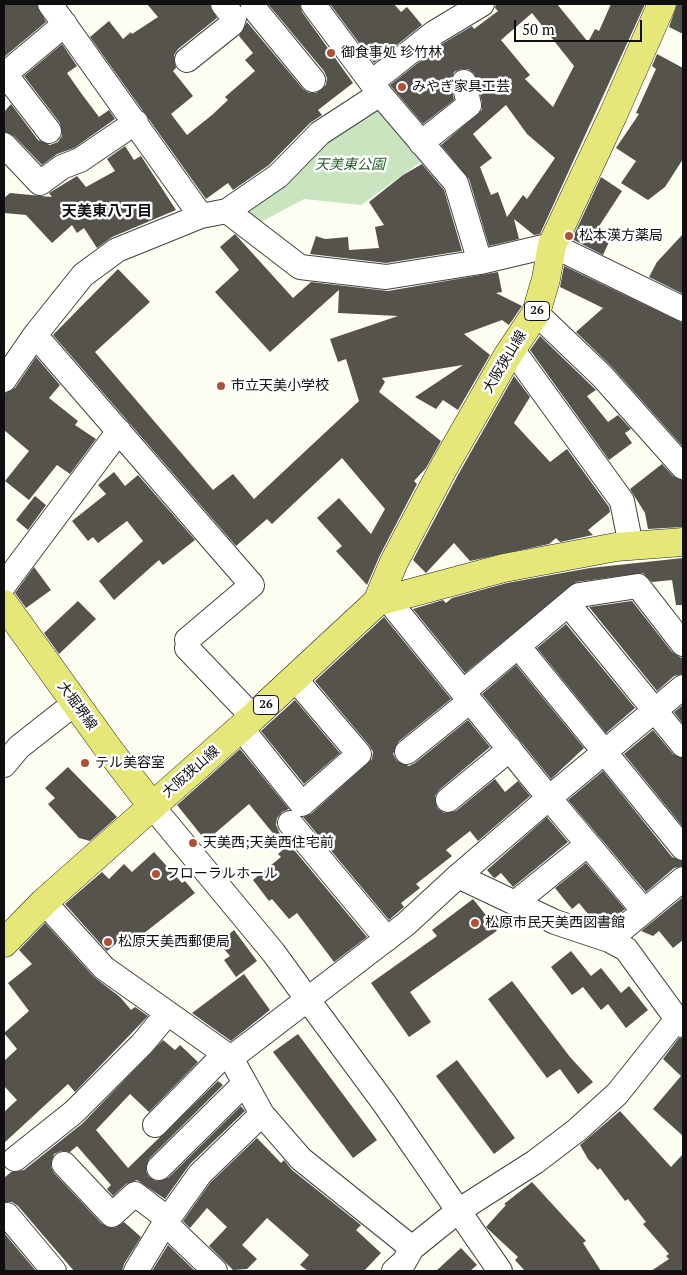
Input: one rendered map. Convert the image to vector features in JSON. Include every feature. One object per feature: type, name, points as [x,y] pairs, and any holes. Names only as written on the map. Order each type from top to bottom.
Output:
[{"type":"main road","name":"大阪狭山線","points":[[382,601],[394,562],[512,349],[536,313],[546,280],[552,245],[662,4]]},
{"type":"main road","name":"大阪狭山線","points":[[4,943],[44,902],[382,601],[504,568],[631,546],[683,542]]},
{"type":"main road","name":"大堀堺線","points":[[4,604],[152,806]]},
{"type":"street","points":[[50,4],[136,122],[201,216]]},
{"type":"street","points":[[313,4],[376,88],[456,183],[480,262]]},
{"type":"street","points":[[4,380],[35,335],[83,274],[117,250],[201,216],[227,212],[278,176],[320,133],[376,88],[434,33],[482,4]]},
{"type":"street","points":[[187,60],[232,24],[240,8],[313,80]]},
{"type":"street","points":[[49,131],[4,74],[65,24]]},
{"type":"street","points":[[421,143],[470,105],[464,82]]},
{"type":"street","points":[[4,145],[40,183],[62,167],[80,160],[136,122]]},
{"type":"street","points":[[227,212],[300,267],[386,277],[480,262],[552,245],[683,309]]},
{"type":"street","points":[[536,313],[602,376],[683,467]]},
{"type":"street","points":[[35,335],[252,585],[187,644],[247,723],[302,804],[359,754],[294,679]]},
{"type":"street","points":[[512,349],[622,501],[631,546]]},
{"type":"street","points":[[4,585],[119,431]]},
{"type":"street","points":[[407,752],[518,646],[579,595],[638,586],[683,644]]},
{"type":"street","points":[[382,601],[466,696],[644,911]]},
{"type":"street","points":[[568,604],[683,745]]},
{"type":"street","points":[[518,646],[683,848]]},
{"type":"street","points":[[155,1125],[228,1056],[308,1000],[386,939],[683,687]]},
{"type":"street","points":[[4,765],[19,747],[75,703]]},
{"type":"street","points":[[448,800],[510,749]]},
{"type":"street","points":[[152,806],[273,952],[384,1103],[500,1271]]},
{"type":"street","points":[[290,823],[386,939]]},
{"type":"street","points":[[515,903],[588,844]]},
{"type":"street","points":[[394,1271],[404,1262],[412,1248],[458,1211],[535,1162],[577,1130],[617,1094],[680,1022],[626,949],[608,940],[555,922],[458,876]]},
{"type":"street","points":[[608,940],[683,879]]},
{"type":"street","points":[[44,902],[104,968],[228,1056],[262,1114],[301,1159],[412,1248]]},
{"type":"street","points":[[15,1159],[74,1112],[142,1044],[167,1014]]},
{"type":"street","points":[[159,1168],[244,1084]]},
{"type":"street","points":[[136,1271],[166,1221],[200,1174],[262,1114]]},
{"type":"street","points":[[64,1164],[112,1215],[135,1194],[166,1221],[215,1271]]},
{"type":"street","points":[[4,1217],[7,1214],[54,1271]]},
{"type":"green space","name":"天美東公園","points":[[382,106],[426,158],[361,205],[304,199],[257,224],[234,211],[319,140]]},
{"type":"building","points":[[4,4],[37,4],[46,22],[4,57]]},
{"type":"building","points":[[147,4],[210,4],[217,18],[178,49],[174,55],[176,68],[173,71],[193,96],[171,114],[187,135],[228,100],[225,97],[255,71],[245,60],[253,53],[239,36],[247,22],[303,89],[309,93],[316,93],[326,85],[327,78],[324,71],[268,4],[300,4],[302,12],[353,83],[318,110],[322,115],[310,123],[269,165],[233,190],[228,183],[206,199],[90,37],[109,21],[123,39],[131,32],[132,34],[158,17]]},
{"type":"building","points":[[330,4],[394,4],[401,12],[407,7],[422,25],[374,63]]},
{"type":"building","points":[[496,4],[557,4],[588,42],[595,29],[599,31],[611,4],[645,4],[540,234],[534,235],[514,219],[519,239],[489,246],[469,179],[441,145],[482,110],[482,102],[474,73],[468,69],[454,72],[451,84],[454,100],[423,124],[390,85],[442,44],[472,26],[474,29],[498,11],[495,8]],"holes":[[[532,13],[574,66],[553,107],[525,79],[530,75],[501,40]],[[506,105],[527,134],[555,158],[527,199],[523,195],[507,217],[498,192],[491,195],[480,167],[492,158],[473,134]]]},
{"type":"building","points":[[677,4],[683,4],[683,34],[669,27]]},
{"type":"building","points":[[62,44],[77,66],[67,73],[81,93],[99,117],[109,110],[115,119],[74,148],[57,154],[42,165],[14,136],[4,132],[4,112],[11,104],[38,140],[50,145],[58,142],[62,136],[60,123],[24,76]]},
{"type":"building","points":[[657,54],[683,68],[683,159],[665,187],[648,200],[621,183],[636,161],[616,148],[639,114],[636,113],[656,69],[652,66]]},
{"type":"building","points":[[125,146],[134,160],[141,156],[176,210],[112,237],[97,248],[84,228],[77,233],[72,225],[52,243],[26,215],[4,213],[4,198],[10,193],[52,197],[49,193],[77,176],[86,187],[115,171],[107,159]]},
{"type":"building","points":[[422,164],[444,190],[462,251],[386,263],[310,254],[316,236],[325,239],[348,237],[349,250],[379,248],[375,227],[384,225],[369,202],[403,175]]},
{"type":"building","points":[[601,177],[622,191],[594,234],[609,242],[603,255],[572,239]]},
{"type":"building","points":[[235,234],[293,298],[311,282],[388,291],[498,272],[502,292],[496,293],[522,306],[509,325],[502,320],[464,334],[490,355],[458,410],[443,400],[436,409],[415,397],[463,365],[382,378],[385,382],[379,392],[441,441],[426,468],[414,481],[417,484],[380,555],[367,585],[336,551],[342,546],[317,518],[339,498],[371,534],[385,509],[342,458],[272,524],[267,519],[236,546],[53,335],[118,269],[150,302],[95,352],[213,490],[233,474],[254,499],[359,401],[346,359],[338,362],[330,339],[398,316],[338,313],[339,290],[270,352],[215,292],[239,270],[220,247]]},
{"type":"building","points":[[683,234],[683,294],[649,277],[657,262]]},
{"type":"building","points":[[564,266],[683,323],[683,447],[612,367],[576,332],[603,308],[560,287]]},
{"type":"building","points":[[540,336],[596,390],[587,396],[608,422],[618,415],[631,429],[625,433],[632,443],[609,460],[530,350]]},
{"type":"building","points":[[36,357],[60,385],[49,398],[78,421],[75,425],[96,439],[70,474],[57,465],[29,500],[5,481],[29,451],[4,430],[4,394],[15,388]]},
{"type":"building","points":[[514,376],[530,397],[514,423],[550,462],[567,449],[609,507],[610,512],[588,530],[593,535],[560,542],[556,538],[549,544],[470,561],[454,543],[426,573],[413,560]]},
{"type":"building","points":[[662,464],[673,476],[683,480],[683,527],[648,529],[645,513],[630,489]]},
{"type":"building","points":[[114,472],[125,486],[138,475],[195,540],[163,565],[159,560],[114,600],[99,581],[143,541],[127,521],[98,543],[93,537],[88,541],[72,521],[106,494],[98,485]]},
{"type":"building","points":[[35,496],[46,505],[28,530],[16,520]]},
{"type":"building","points":[[683,558],[683,605],[676,605],[672,580],[652,582],[643,573],[576,582],[465,673],[413,609],[443,600],[446,603],[452,598],[507,583],[590,568]]},
{"type":"building","points":[[34,567],[51,590],[26,608],[15,593]]},
{"type":"building","points":[[78,601],[96,619],[59,654],[44,633]]},
{"type":"building","points":[[632,601],[672,652],[683,659],[683,674],[674,676],[657,691],[589,607]]},
{"type":"building","points":[[384,617],[451,699],[398,742],[393,754],[397,761],[409,766],[415,763],[468,720],[490,747],[439,790],[435,796],[437,808],[444,813],[456,811],[495,779],[505,792],[518,781],[530,796],[478,841],[470,831],[446,850],[452,856],[416,884],[420,888],[401,903],[404,907],[389,920],[303,817],[311,814],[372,759],[373,752],[369,745],[315,681]]},
{"type":"building","points":[[566,624],[635,708],[606,733],[537,648]]},
{"type":"building","points":[[516,665],[584,748],[551,779],[482,694]]},
{"type":"building","points":[[295,700],[340,753],[304,784],[261,731]]},
{"type":"building","points":[[683,705],[683,724],[674,712]]},
{"type":"building","points":[[653,730],[673,754],[683,758],[683,827],[624,754]]},
{"type":"building","points":[[240,749],[289,809],[282,812],[277,818],[276,825],[279,832],[367,937],[334,962],[297,913],[289,919],[272,899],[269,901],[253,880],[281,857],[278,854],[285,848],[249,804],[206,841],[177,805]]},
{"type":"building","points":[[68,767],[117,817],[90,841],[79,838],[48,804],[55,798],[45,788]]},
{"type":"building","points":[[603,771],[672,857],[683,861],[683,866],[674,868],[646,892],[568,800]]},
{"type":"building","points":[[547,817],[568,842],[513,887],[501,873],[495,878],[493,877],[487,870]]},
{"type":"building","points":[[154,852],[182,883],[185,881],[195,893],[124,949],[118,942],[107,951],[65,904],[102,872],[109,879],[124,864],[132,872]]},
{"type":"building","points":[[586,863],[625,909],[606,925],[593,920],[579,903],[572,909],[555,888]]},
{"type":"building","points":[[683,897],[683,940],[673,948],[659,931],[653,936],[641,931]]},
{"type":"building","points":[[473,899],[498,930],[410,992],[431,1022],[409,1037],[371,983],[437,936],[432,930]]},
{"type":"building","points":[[45,923],[94,977],[120,997],[131,1010],[135,1007],[148,1016],[75,1092],[68,1084],[4,1143],[4,1112],[17,1100],[4,1086],[4,1061],[17,1049],[4,1033],[29,1011],[8,983],[32,964],[19,950]]},
{"type":"building","points":[[234,930],[257,961],[236,977],[224,960],[230,956],[224,949],[227,936]]},
{"type":"building","points":[[571,951],[591,976],[601,968],[621,993],[629,986],[648,1010],[626,1028],[608,1004],[601,1010],[583,987],[572,995],[551,967]]},
{"type":"building","points":[[244,974],[270,1010],[231,1041],[192,1013]]},
{"type":"building","points":[[512,981],[570,1057],[593,1082],[578,1094],[560,1069],[547,1078],[488,999]]},
{"type":"building","points":[[298,1034],[377,1140],[353,1158],[273,1052]]},
{"type":"building","points":[[679,1038],[683,1038],[683,1136],[653,1109],[681,1076],[663,1059]]},
{"type":"building","points":[[163,1040],[175,1050],[180,1045],[198,1062],[149,1112],[130,1094],[96,1130],[128,1168],[218,1081],[223,1085],[149,1159],[146,1171],[149,1177],[156,1181],[168,1178],[241,1106],[245,1111],[190,1164],[165,1199],[137,1180],[126,1184],[113,1196],[107,1189],[111,1185],[77,1146],[70,1152],[61,1151],[54,1154],[51,1167],[54,1173],[102,1224],[115,1228],[124,1222],[141,1237],[124,1264],[122,1271],[74,1271],[18,1206],[12,1202],[4,1202],[4,1178],[11,1172],[24,1170],[83,1123]]},
{"type":"building","points":[[457,1060],[515,1138],[494,1154],[436,1076]]},
{"type":"building","points":[[620,1111],[671,1167],[683,1154],[683,1271],[651,1271],[669,1259],[666,1256],[669,1254],[643,1224],[646,1222],[628,1199],[625,1201],[600,1168],[598,1170],[588,1159],[580,1145]]},
{"type":"building","points":[[257,1138],[281,1163],[284,1160],[292,1170],[361,1225],[356,1230],[381,1253],[364,1271],[308,1271],[300,1265],[309,1255],[267,1218],[242,1245],[257,1259],[247,1269],[233,1270],[209,1246],[227,1227],[207,1208],[190,1228],[183,1221],[210,1183]]},
{"type":"building","points":[[532,1182],[586,1241],[583,1243],[601,1271],[525,1271],[515,1260],[518,1257],[486,1227],[506,1205],[504,1204]]},
{"type":"building","points":[[4,1233],[36,1271],[4,1271]]},
{"type":"building","points":[[168,1245],[195,1271],[152,1271]]},
{"type":"building","points":[[461,1248],[477,1265],[470,1271],[436,1271]]},
{"type":"place","name":"御食事処 珍竹林","points":[[331,53]]},
{"type":"place","name":"みやぎ家具工芸","points":[[402,87]]},
{"type":"place","name":"松本漢方薬局","points":[[569,236]]},
{"type":"place","name":"市立天美小学校","points":[[221,386]]},
{"type":"place","name":"テル美容室","points":[[85,763]]},
{"type":"place","name":"天美西;天美西住宅前","points":[[193,843]]},
{"type":"place","name":"フローラルホール","points":[[156,874]]},
{"type":"place","name":"松原市民天美西図書館","points":[[475,923]]},
{"type":"place","name":"松原天美西郵便局","points":[[108,942]]},
{"type":"district","name":"天美東八丁目","points":[[107,212]]}]
